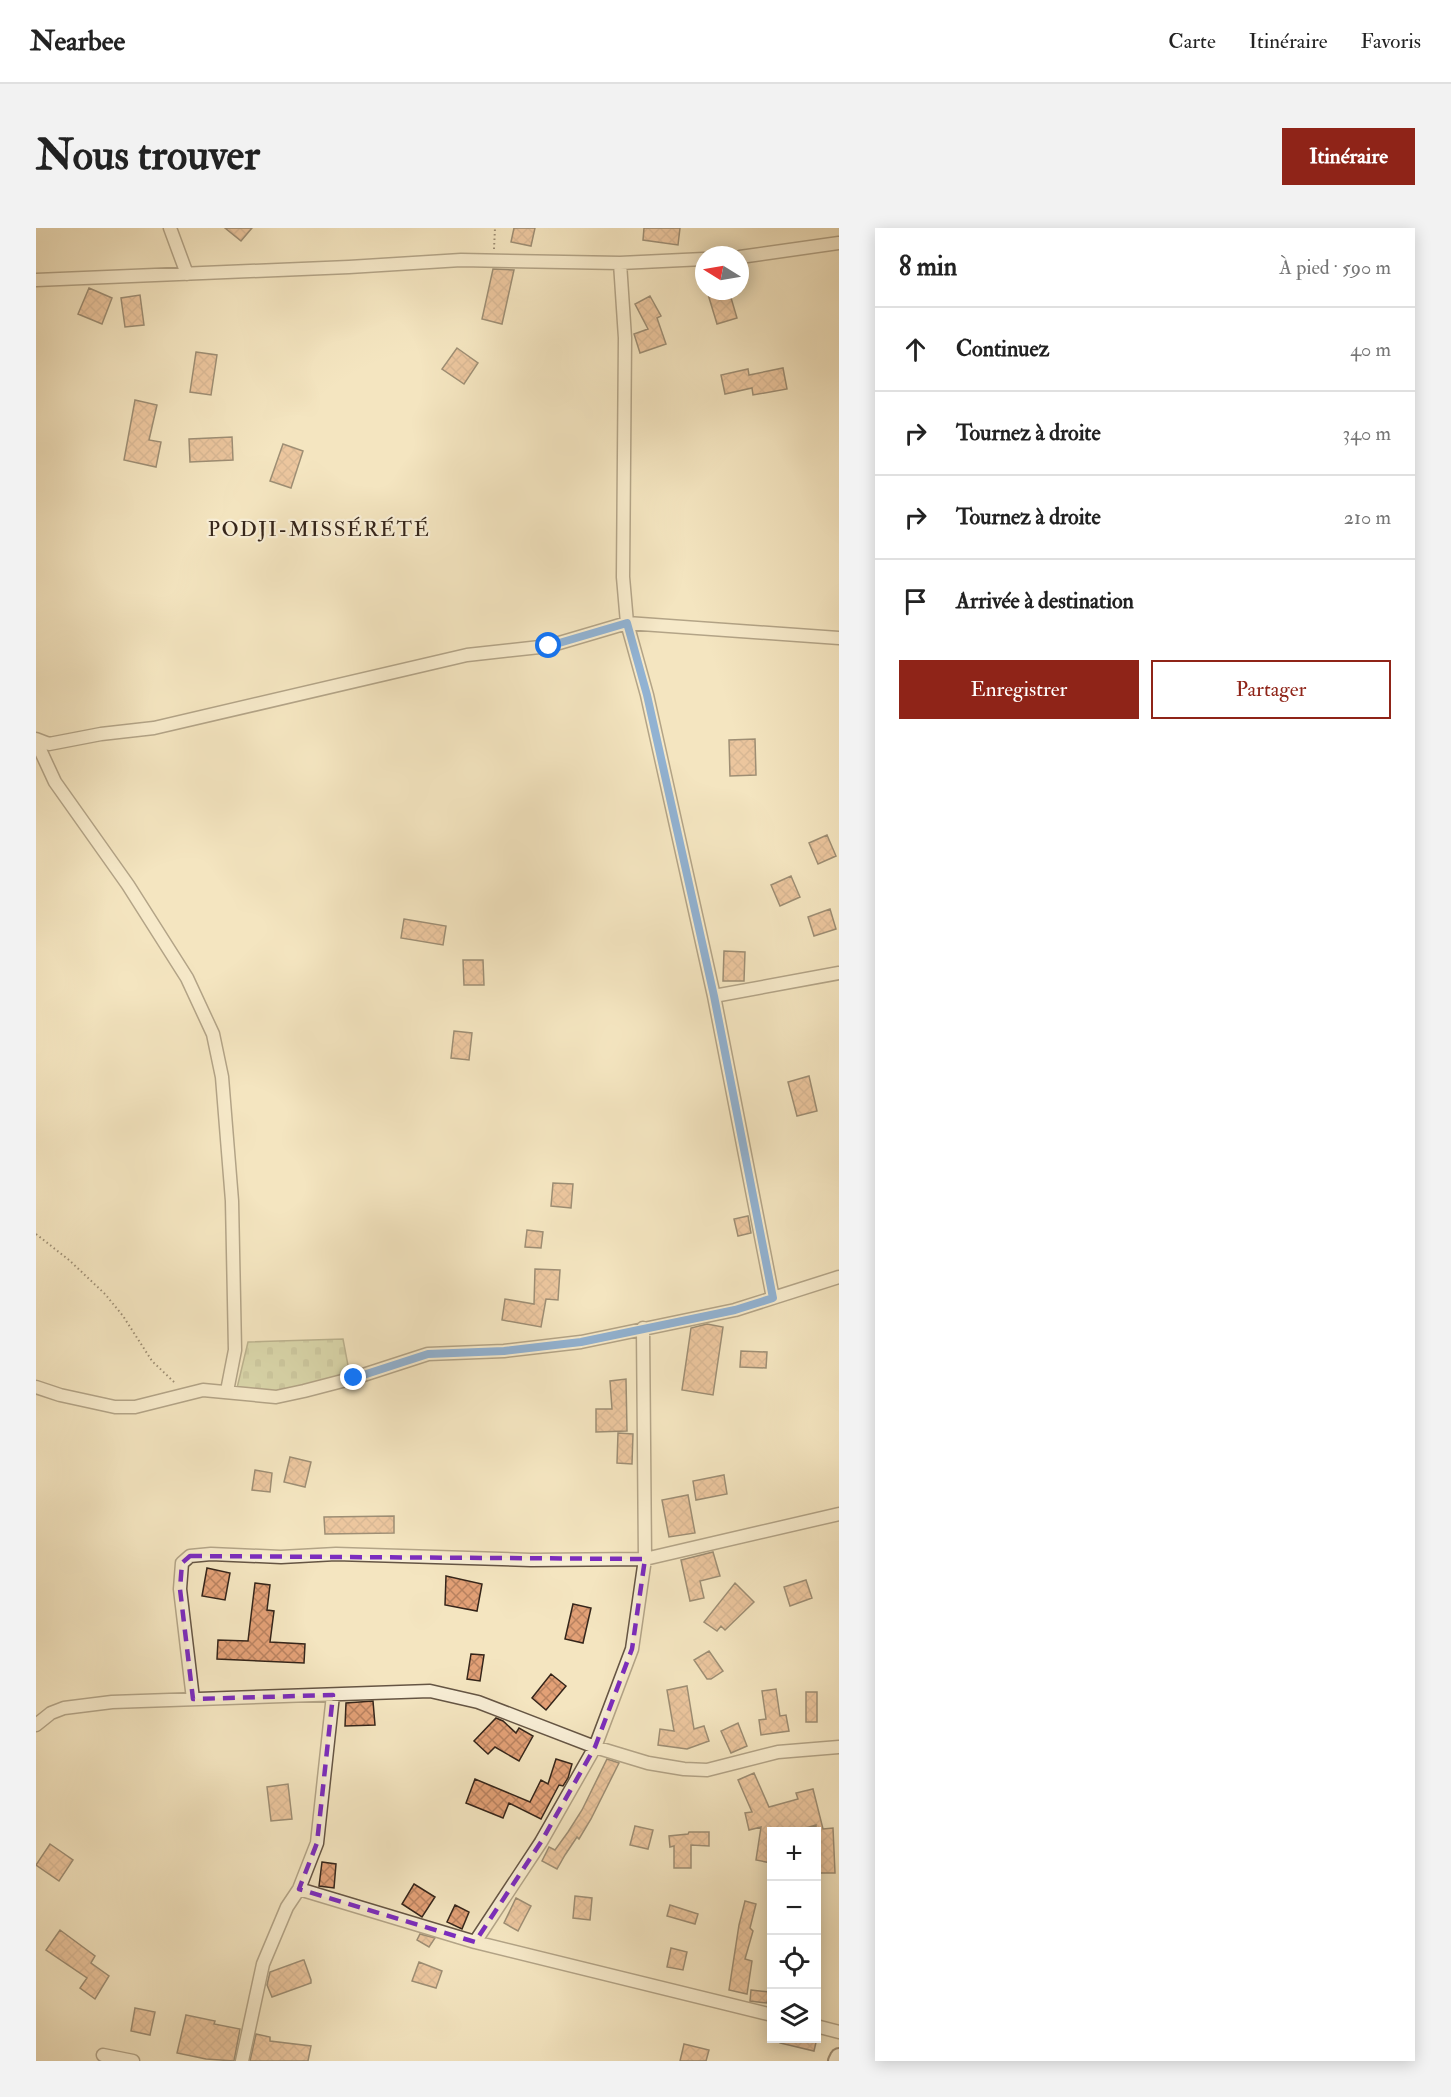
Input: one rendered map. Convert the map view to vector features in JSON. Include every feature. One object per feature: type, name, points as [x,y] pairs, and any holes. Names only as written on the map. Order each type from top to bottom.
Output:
[{"type":"street","points":[[170,228],[187,274]]},
{"type":"street","points":[[749,256],[839,243]]},
{"type":"street","points":[[36,280],[461,260],[620,263],[695,259]]},
{"type":"street","points":[[620,263],[626,339],[623,577],[627,623],[647,695],[714,996],[773,1298]]},
{"type":"street","points":[[36,740],[49,744],[101,734],[154,728],[467,655],[549,646],[627,623],[839,638]]},
{"type":"street","points":[[36,740],[55,782],[128,885],[187,978],[213,1034],[222,1077],[232,1201],[235,1350],[227,1391]]},
{"type":"street","points":[[714,996],[839,974]]},
{"type":"street","points":[[36,1387],[60,1395],[115,1407],[135,1407],[203,1390],[276,1397],[354,1378],[428,1354],[504,1351],[581,1342],[735,1310],[839,1277]]},
{"type":"street","points":[[475,1942],[541,1842],[595,1747],[632,1649],[645,1559],[643,1328]]},
{"type":"street","points":[[193,1699],[180,1589],[182,1563],[190,1556],[211,1554],[280,1557],[336,1554],[531,1560],[645,1559],[839,1514]]},
{"type":"street","points":[[36,1725],[51,1713],[64,1708],[112,1702],[430,1691],[478,1702],[595,1747],[648,1763],[684,1769],[707,1770],[778,1752],[839,1747]]},
{"type":"street","points":[[242,2061],[263,1964],[287,1907],[299,1890],[317,1842],[333,1695]]},
{"type":"street","points":[[299,1890],[475,1942],[767,2014]]},
{"type":"street","points":[[821,2027],[839,2032]]},
{"type":"street","points":[[103,2055],[133,2061]]},
{"type":"path","points":[[493,261],[495,228]]},
{"type":"path","points":[[36,1233],[105,1294],[123,1316],[152,1361],[186,1393]]},
{"type":"highlighted area","points":[[190,1556],[645,1559],[632,1649],[595,1747],[541,1842],[475,1942],[299,1889],[317,1843],[333,1695],[193,1699],[180,1589],[182,1563]]},
{"type":"green space","points":[[343,1339],[350,1376],[280,1392],[237,1388],[248,1342]]},
{"type":"building","points":[[225,228],[252,228],[241,241]]},
{"type":"building","points":[[514,228],[535,228],[531,246],[511,242]]},
{"type":"building","points":[[644,228],[680,228],[678,245],[643,240]]},
{"type":"building","points":[[493,269],[514,270],[502,324],[482,319]]},
{"type":"building","points":[[89,288],[112,298],[102,324],[78,314]]},
{"type":"building","points":[[140,295],[144,325],[125,327],[121,298]]},
{"type":"building","points":[[650,296],[661,316],[657,318],[666,344],[640,353],[634,334],[648,329],[635,304]]},
{"type":"building","points":[[710,300],[732,300],[737,318],[717,324]]},
{"type":"building","points":[[457,348],[478,363],[464,384],[442,369]]},
{"type":"building","points":[[196,352],[217,355],[211,395],[190,392]]},
{"type":"building","points":[[783,368],[787,389],[753,395],[752,388],[725,394],[721,375],[748,369],[749,375]]},
{"type":"building","points":[[135,400],[157,405],[149,440],[161,442],[156,467],[124,460]]},
{"type":"building","points":[[232,437],[233,460],[190,462],[189,439]]},
{"type":"building","points":[[283,444],[303,451],[291,488],[270,481]]},
{"type":"building","points":[[755,739],[756,775],[730,776],[729,740]]},
{"type":"building","points":[[827,835],[836,856],[818,864],[809,843]]},
{"type":"building","points":[[791,876],[800,897],[780,906],[771,885]]},
{"type":"building","points":[[830,909],[836,929],[814,936],[808,917]]},
{"type":"building","points":[[404,919],[446,926],[443,945],[401,938]]},
{"type":"building","points":[[724,951],[745,952],[744,981],[723,981]]},
{"type":"building","points":[[463,960],[483,960],[484,985],[464,985]]},
{"type":"building","points":[[454,1031],[472,1033],[469,1060],[451,1058]]},
{"type":"building","points":[[809,1076],[817,1111],[797,1116],[788,1082]]},
{"type":"building","points":[[553,1183],[573,1184],[571,1208],[551,1206]]},
{"type":"building","points":[[748,1216],[751,1233],[738,1236],[734,1219]]},
{"type":"building","points":[[527,1230],[543,1232],[541,1248],[525,1247]]},
{"type":"building","points":[[535,1269],[560,1270],[558,1300],[546,1299],[541,1327],[502,1320],[505,1299],[534,1304]]},
{"type":"building","points":[[707,1324],[723,1327],[713,1395],[682,1390],[691,1328]]},
{"type":"building","points":[[741,1351],[767,1352],[766,1368],[740,1367]]},
{"type":"building","points":[[626,1379],[627,1431],[596,1432],[596,1409],[612,1409],[610,1381]]},
{"type":"building","points":[[618,1433],[633,1434],[632,1464],[617,1463]]},
{"type":"building","points":[[290,1457],[311,1462],[305,1487],[284,1482]]},
{"type":"building","points":[[255,1470],[272,1473],[270,1492],[252,1490]]},
{"type":"building","points":[[724,1475],[727,1494],[696,1500],[693,1481]]},
{"type":"building","points":[[688,1495],[695,1533],[669,1537],[662,1500]]},
{"type":"building","points":[[394,1516],[394,1533],[325,1534],[324,1517]]},
{"type":"building","points":[[713,1552],[720,1576],[700,1581],[704,1598],[690,1601],[681,1560]]},
{"type":"building","points":[[207,1568],[230,1573],[225,1600],[202,1596]]},
{"type":"building","points":[[446,1576],[482,1584],[477,1611],[445,1605]]},
{"type":"building","points":[[806,1580],[812,1598],[790,1606],[784,1587]]},
{"type":"building","points":[[255,1583],[270,1585],[267,1610],[274,1611],[270,1642],[305,1644],[304,1663],[217,1659],[218,1640],[248,1641]]},
{"type":"building","points":[[735,1583],[754,1602],[725,1630],[721,1626],[717,1631],[704,1622]]},
{"type":"building","points":[[573,1604],[591,1608],[583,1643],[565,1639]]},
{"type":"building","points":[[709,1651],[723,1671],[707,1679],[694,1660]]},
{"type":"building","points":[[471,1654],[484,1655],[480,1681],[467,1679]]},
{"type":"building","points":[[551,1674],[566,1686],[546,1710],[532,1698]]},
{"type":"building","points":[[687,1686],[694,1729],[704,1726],[709,1741],[687,1749],[658,1745],[660,1729],[674,1731],[667,1690]]},
{"type":"building","points":[[776,1689],[780,1716],[786,1715],[789,1731],[761,1735],[759,1720],[766,1719],[762,1691]]},
{"type":"building","points":[[806,1692],[817,1692],[817,1722],[806,1722]]},
{"type":"building","points":[[373,1701],[375,1725],[345,1726],[346,1703]]},
{"type":"building","points":[[496,1718],[516,1733],[519,1728],[533,1736],[519,1761],[495,1747],[488,1754],[474,1741]]},
{"type":"building","points":[[738,1723],[747,1746],[731,1753],[721,1731]]},
{"type":"building","points":[[556,1759],[572,1764],[568,1778],[563,1786],[559,1785],[541,1819],[509,1803],[503,1818],[466,1803],[475,1779],[530,1802],[541,1780],[548,1784]]},
{"type":"building","points":[[607,1759],[619,1763],[579,1839],[577,1837],[557,1869],[542,1861],[549,1847],[555,1850],[568,1832],[582,1810]]},
{"type":"building","points":[[754,1773],[769,1807],[798,1799],[796,1793],[813,1789],[823,1829],[833,1828],[835,1873],[821,1873],[821,1827],[816,1827],[816,1825],[767,1827],[767,1862],[756,1860],[761,1827],[749,1830],[745,1813],[752,1812],[738,1780]]},
{"type":"building","points":[[288,1784],[292,1819],[271,1821],[267,1787]]},
{"type":"building","points":[[635,1826],[653,1830],[648,1849],[630,1845]]},
{"type":"building","points":[[689,1832],[709,1832],[709,1846],[691,1845],[691,1868],[674,1868],[674,1846],[670,1847],[669,1836]]},
{"type":"building","points":[[50,1844],[73,1860],[59,1881],[36,1865]]},
{"type":"building","points":[[322,1862],[336,1864],[334,1888],[319,1886]]},
{"type":"building","points":[[414,1884],[435,1897],[422,1917],[402,1904]]},
{"type":"building","points":[[575,1896],[592,1898],[590,1920],[573,1918]]},
{"type":"building","points":[[516,1898],[531,1906],[518,1931],[504,1923]]},
{"type":"building","points":[[745,1901],[756,1904],[750,1928],[753,1931],[745,1959],[752,1961],[747,1994],[729,1990]]},
{"type":"building","points":[[455,1905],[469,1912],[462,1929],[447,1922]]},
{"type":"building","points":[[670,1905],[698,1914],[695,1924],[667,1916]]},
{"type":"building","points":[[60,1930],[95,1956],[91,1963],[109,1976],[95,1999],[80,1988],[87,1978],[46,1950]]},
{"type":"building","points":[[420,1934],[435,1938],[429,1947],[417,1940]]},
{"type":"building","points":[[671,1948],[687,1952],[683,1970],[667,1967]]},
{"type":"building","points":[[304,1960],[311,1983],[272,1997],[267,1985],[270,1972]]},
{"type":"building","points":[[419,1962],[442,1971],[436,1988],[412,1981]]},
{"type":"building","points":[[751,1990],[767,1992],[767,2003],[750,2001]]},
{"type":"building","points":[[135,2008],[155,2012],[150,2035],[131,2031]]},
{"type":"building","points":[[186,2015],[240,2029],[234,2061],[206,2059],[177,2053]]},
{"type":"building","points":[[256,2034],[270,2037],[270,2041],[311,2046],[308,2061],[250,2061]]},
{"type":"building","points":[[780,2043],[816,2043],[814,2051]]},
{"type":"building","points":[[684,2044],[709,2050],[706,2061],[680,2061]]},
{"type":"district","name":"PODJI-MISSÉRÉTÉ","points":[[319,529]]},
{"type":"route","points":[[354,1378],[428,1354],[504,1351],[581,1342],[735,1310],[773,1298],[714,996],[647,695],[627,623],[549,646]]}]
